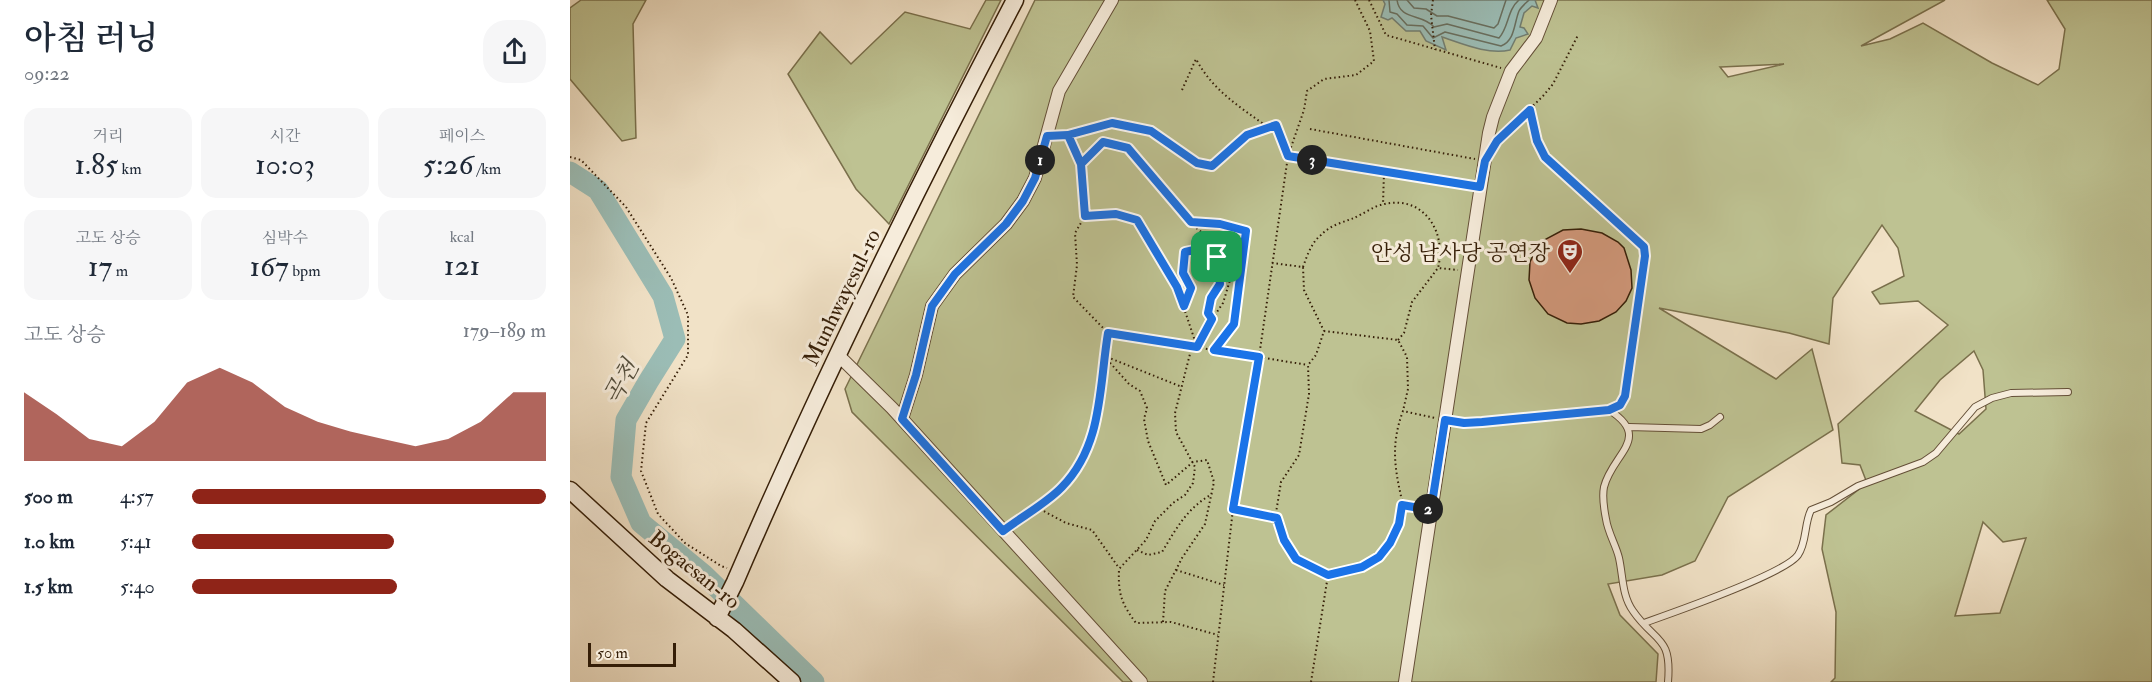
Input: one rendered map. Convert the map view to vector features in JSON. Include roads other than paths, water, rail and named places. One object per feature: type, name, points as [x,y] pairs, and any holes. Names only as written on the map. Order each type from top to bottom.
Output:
[{"type":"street","name":"Munhwayesul-ro","points":[[720,611],[837,354],[951,123],[1015,0]]},
{"type":"street","points":[[902,419],[916,375],[932,306],[955,274],[1006,224],[1023,201],[1035,178],[1059,91],[1113,0]]},
{"type":"street","points":[[1405,682],[1480,187],[1493,117],[1511,71],[1536,38],[1551,0]]},
{"type":"street","points":[[837,354],[902,419],[1141,682]]},
{"type":"street","name":"Bogaesan-ro","points":[[570,490],[668,579],[720,611],[792,682]]},
{"type":"lane","points":[[1445,420],[1464,423],[1482,422],[1609,410],[1620,405],[1625,396],[1645,256]]},
{"type":"lane","points":[[1644,623],[1736,588],[1788,563],[1797,556],[1802,547],[1807,517],[1811,510],[1832,502],[1858,486],[1923,462],[1935,453],[1975,407],[1992,398],[2011,393],[2068,392]]},
{"type":"lane","points":[[1609,410],[1621,418],[1629,428],[1629,440],[1605,486],[1603,507],[1607,527],[1619,556],[1624,588],[1633,611],[1667,651],[1668,682]]},
{"type":"lane","points":[[1629,428],[1701,429],[1720,417]]},
{"type":"water","points":[[1383,0],[1535,0],[1538,8],[1532,6],[1524,13],[1520,27],[1524,28],[1528,34],[1516,38],[1510,50],[1484,50],[1442,37],[1446,50],[1426,41],[1420,31],[1406,31],[1392,18],[1388,20],[1381,17],[1385,4]]},
{"type":"waterway","name":"곡천","points":[[570,172],[598,190],[663,296],[675,339],[626,420],[621,477],[641,523],[703,574],[814,682]]},
{"type":"place","name":"안성 남사당 공연장","points":[[1570,275]]}]
